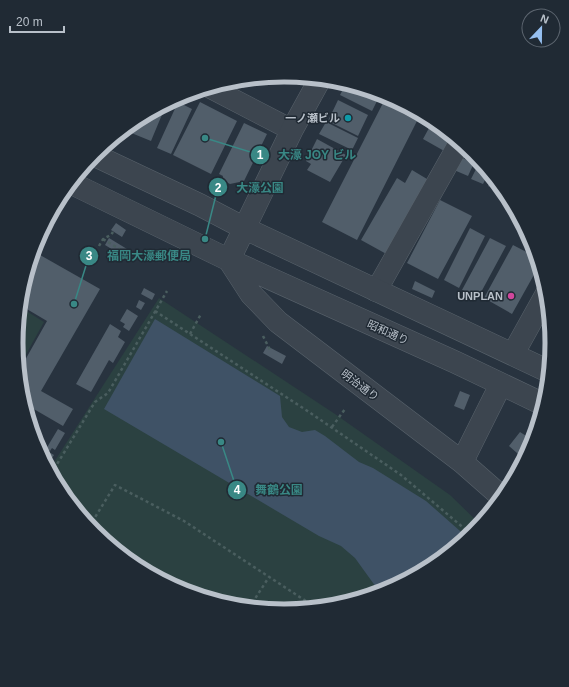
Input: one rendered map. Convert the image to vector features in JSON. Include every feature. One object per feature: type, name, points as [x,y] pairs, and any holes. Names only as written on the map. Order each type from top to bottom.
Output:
[{"type":"street","points":[[76,185],[229,260],[292,130],[317,84]]},
{"type":"street","points":[[217,91],[292,130]]},
{"type":"street","points":[[376,291],[457,147]]},
{"type":"street","points":[[101,158],[376,291],[545,369]]},
{"type":"street","name":"昭和通り","points":[[229,260],[539,402]]},
{"type":"street","name":"明治通り","points":[[229,260],[251,294],[278,322],[462,462],[499,494]]},
{"type":"street","points":[[513,354],[543,301]]},
{"type":"street","points":[[462,462],[501,384]]},
{"type":"path","points":[[99,246],[103,239],[111,235],[113,232]]},
{"type":"path","points":[[103,239],[121,250]]},
{"type":"path","points":[[55,468],[95,402],[108,393],[167,291]]},
{"type":"path","points":[[155,311],[401,475],[467,530]]},
{"type":"path","points":[[190,334],[201,314]]},
{"type":"path","points":[[332,428],[345,409]]},
{"type":"path","points":[[93,521],[115,485],[184,522],[310,604]]},
{"type":"path","points":[[252,603],[269,577]]},
{"type":"green space","points":[[159,298],[335,414],[450,495],[476,521],[457,540],[430,561],[400,578],[369,591],[319,603],[284,605],[250,603],[217,596],[184,585],[139,561],[112,540],[88,516],[67,489],[53,464]]},
{"type":"green space","points":[[25,310],[44,322],[24,358],[23,344]]},
{"type":"water","points":[[155,319],[280,396],[282,417],[289,427],[302,432],[315,430],[325,436],[359,462],[373,468],[426,501],[463,534],[430,561],[400,578],[377,588],[355,558],[341,546],[319,536],[104,409]]},
{"type":"building","points":[[343,89],[378,99],[372,111],[340,95]]},
{"type":"building","name":"一ノ瀬ビル","points":[[338,100],[368,115],[358,136],[328,121]]},
{"type":"building","points":[[200,102],[237,121],[211,174],[173,155]]},
{"type":"building","points":[[181,103],[192,109],[171,154],[157,148],[176,106]]},
{"type":"building","points":[[383,103],[417,121],[357,240],[322,222]]},
{"type":"building","points":[[163,112],[151,141],[130,132]]},
{"type":"building","points":[[326,122],[358,138],[352,150],[319,134]]},
{"type":"building","points":[[244,123],[267,134],[244,181],[230,184],[222,180],[223,176],[219,174]]},
{"type":"building","points":[[429,128],[443,135],[451,142],[446,152],[423,139]]},
{"type":"building","points":[[317,139],[346,155],[330,182],[307,170],[311,164],[306,161]]},
{"type":"building","points":[[460,157],[474,164],[468,176],[454,170]]},
{"type":"building","points":[[477,167],[486,177],[483,184],[471,179]]},
{"type":"building","points":[[412,170],[432,182],[390,256],[361,240],[397,178],[405,183]]},
{"type":"building","points":[[490,182],[497,191],[488,186]]},
{"type":"building","points":[[440,200],[472,216],[438,279],[407,263]]},
{"type":"building","points":[[116,223],[126,230],[122,237],[111,230]]},
{"type":"building","points":[[470,228],[485,236],[459,288],[444,280]]},
{"type":"building","points":[[109,238],[127,249],[123,256],[105,245]]},
{"type":"building","points":[[490,238],[506,246],[479,296],[462,290]]},
{"type":"building","points":[[513,245],[530,254],[536,272],[512,314],[484,298]]},
{"type":"building","points":[[39,254],[100,289],[41,391],[73,409],[63,426],[31,409],[25,378],[24,362],[47,321],[25,308],[32,276]]},
{"type":"building","points":[[415,281],[435,291],[432,298],[412,289]]},
{"type":"building","points":[[144,288],[155,294],[152,300],[141,294]]},
{"type":"building","points":[[139,300],[145,303],[141,310],[136,307]]},
{"type":"building","points":[[127,309],[138,316],[129,331],[123,327],[125,324],[120,321]]},
{"type":"building","points":[[110,324],[121,331],[118,337],[125,342],[113,363],[109,360],[91,392],[76,384]]},
{"type":"building","points":[[267,346],[286,356],[282,364],[263,353]]},
{"type":"building","points":[[460,391],[470,395],[464,410],[454,406]]},
{"type":"building","points":[[58,429],[65,433],[55,450],[52,448],[50,451],[46,449]]},
{"type":"building","points":[[520,432],[528,437],[520,456],[509,446]]},
{"type":"building","points":[[47,452],[54,455],[51,460],[50,459]]},
{"type":"place","name":"一ノ瀬ビル","points":[[348,118]]},
{"type":"place","name":"大濠 JOY ビル","points":[[205,138]]},
{"type":"place","name":"大濠公園","points":[[205,239]]},
{"type":"place","name":"UNPLAN","points":[[511,296]]},
{"type":"place","name":"福岡大濠郵便局","points":[[74,304]]},
{"type":"place","name":"舞鶴公園","points":[[221,442]]}]
